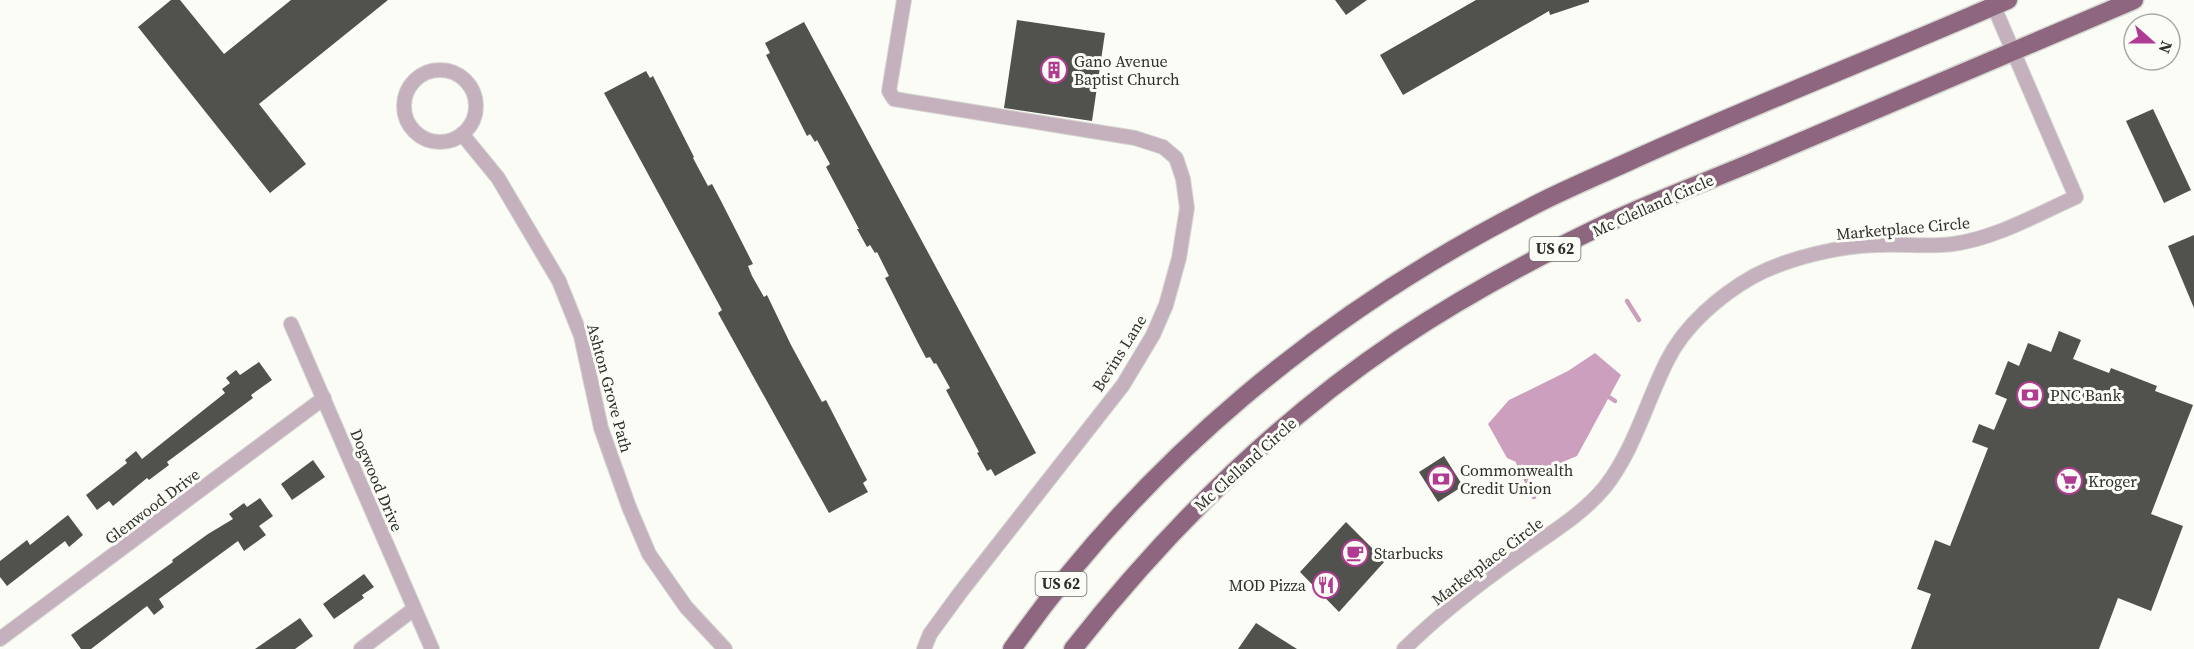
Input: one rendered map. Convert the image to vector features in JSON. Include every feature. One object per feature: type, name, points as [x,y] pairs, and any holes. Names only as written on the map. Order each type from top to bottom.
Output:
[{"type":"highway","name":"Mc Clelland Circle","points":[[1073,649],[1126,583],[1204,500],[1301,413],[1407,334],[1513,271],[1615,220],[2134,0]]},
{"type":"highway","name":"US 62","points":[[1012,649],[1042,607],[1088,551],[1172,462],[1250,390],[1300,349],[1345,317],[1458,246],[1548,198],[1997,2]]},
{"type":"street","name":"Bevins Lane","points":[[904,0],[889,91],[894,99],[1135,138],[1163,147],[1176,158],[1183,179],[1187,208],[1179,258],[1166,305],[1147,345],[1123,385],[936,626],[924,649]]},
{"type":"street","name":"Marketplace Circle","points":[[1404,649],[1481,583],[1583,510],[1605,487],[1621,464],[1668,359],[1691,327],[1723,297],[1755,276],[1799,259],[1836,249],[1878,244],[1953,244],[1987,237],[2076,197],[2013,51],[1997,2]]},
{"type":"street","points":[[431,71],[449,71],[460,76],[469,84],[476,105],[474,116],[462,134],[442,142],[431,141],[413,129],[404,111],[404,100],[415,79],[431,71]]},
{"type":"street","name":"Ashton Grove Path","points":[[462,134],[498,178],[559,281],[581,336],[601,428],[629,507],[649,554],[686,607],[725,649]]},
{"type":"street","name":"Dogwood Drive","points":[[291,324],[432,649]]},
{"type":"street","name":"Glenwood Drive","points":[[0,639],[324,398]]},
{"type":"street","points":[[361,649],[414,609]]},
{"type":"shaded area","points":[[1595,353],[1621,375],[1577,456],[1539,472],[1507,458],[1488,424],[1509,400],[1568,371]]},
{"type":"building","points":[[171,0],[180,0],[224,54],[291,0],[388,0],[259,104],[306,164],[270,193],[138,27]]},
{"type":"building","points":[[1335,0],[1367,0],[1346,15]]},
{"type":"building","points":[[1476,0],[1589,0],[1589,2],[1550,15],[1549,11],[1403,95],[1380,55]]},
{"type":"building","name":"Gano Avenue Baptist Church","points":[[1017,20],[1105,33],[1092,121],[1004,108]]},
{"type":"building","points":[[804,22],[1036,453],[995,476],[991,469],[987,471],[977,453],[979,452],[946,390],[950,388],[936,363],[934,364],[930,357],[926,358],[885,278],[889,276],[877,252],[875,253],[870,245],[867,247],[826,167],[830,164],[817,140],[815,142],[810,134],[807,136],[766,55],[770,53],[765,43]]},
{"type":"building","points":[[646,71],[650,78],[653,76],[708,186],[712,184],[753,264],[748,266],[752,276],[764,297],[767,295],[791,345],[822,402],[826,400],[867,480],[863,483],[868,492],[829,513],[718,313],[722,310],[604,93]]},
{"type":"building","points":[[2153,109],[2191,190],[2164,203],[2126,121]]},
{"type":"building","points":[[2194,235],[2194,308],[2168,246]]},
{"type":"building","name":"Kroger","points":[[2059,331],[2081,340],[2073,359],[2109,373],[2111,368],[2157,386],[2155,391],[2193,405],[2151,514],[2183,526],[2151,611],[2118,598],[2099,649],[1911,649],[1931,594],[1917,589],[1935,540],[1950,546],[1988,448],[1972,442],[1979,424],[1994,430],[2007,399],[1995,394],[2008,361],[2019,366],[2028,343],[2051,352]]},
{"type":"building","points":[[259,362],[272,380],[251,395],[253,398],[167,462],[169,465],[149,480],[147,478],[113,506],[109,501],[97,510],[86,495],[127,463],[125,460],[136,451],[142,459],[225,393],[222,389],[230,383],[226,378],[236,370],[240,375]]},
{"type":"building","name":"Commonwealth Credit Union","points":[[1444,456],[1463,486],[1438,502],[1419,472]]},
{"type":"building","points":[[313,460],[325,477],[292,500],[281,484]]},
{"type":"building","points":[[260,498],[273,516],[259,526],[266,535],[244,551],[238,541],[159,599],[164,607],[154,615],[147,606],[91,649],[81,649],[71,635],[208,534],[233,519],[229,514],[244,503],[247,507]]},
{"type":"building","points":[[68,515],[83,535],[69,547],[65,541],[7,586],[0,577],[0,561],[27,540],[30,545]]},
{"type":"building","points":[[1346,522],[1385,561],[1339,612],[1300,572]]},
{"type":"building","points":[[364,574],[374,587],[362,595],[364,598],[334,619],[323,604]]},
{"type":"building","points":[[300,618],[313,636],[295,649],[255,649]]},
{"type":"building","points":[[1256,623],[1297,649],[1238,649]]},
{"type":"waterway","points":[[1627,301],[1639,320]]},
{"type":"waterway","points":[[1606,395],[1615,401]]},
{"type":"waterway","points":[[1519,459],[1518,462],[1534,497]]},
{"type":"place","name":"Gano Avenue Baptist Church","points":[[1054,70]]},
{"type":"place","name":"PNC Bank","points":[[2030,395]]},
{"type":"place","name":"Commonwealth Credit Union","points":[[1441,479]]},
{"type":"place","name":"Kroger","points":[[2069,481]]},
{"type":"place","name":"Starbucks","points":[[1355,553]]},
{"type":"place","name":"MOD Pizza","points":[[1326,585]]}]
